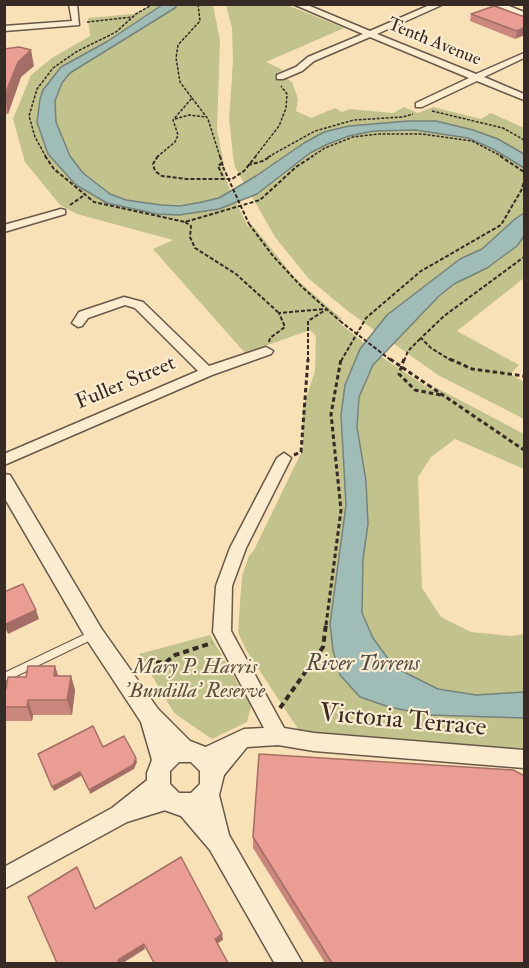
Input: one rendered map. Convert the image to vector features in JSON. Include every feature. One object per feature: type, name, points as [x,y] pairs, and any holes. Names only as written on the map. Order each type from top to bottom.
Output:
[{"type":"street","points":[[4,29],[76,22],[73,4]]},
{"type":"street","name":"Tenth Avenue","points":[[297,4],[525,97]]},
{"type":"street","points":[[280,77],[299,69],[311,59],[440,4]]},
{"type":"street","points":[[496,4],[525,15]]},
{"type":"street","points":[[421,107],[525,55]]},
{"type":"street","points":[[4,229],[61,212]]},
{"type":"street","points":[[78,323],[83,315],[124,301],[139,305],[207,372]]},
{"type":"street","name":"Fuller Street","points":[[4,460],[207,372],[266,351]]},
{"type":"street","points":[[274,729],[222,632],[224,586],[238,548],[284,458]]},
{"type":"street","points":[[4,480],[94,634],[150,716],[202,769],[219,841]]},
{"type":"street","points":[[150,716],[169,788],[219,841],[290,963]]},
{"type":"street","name":"Victoria Terrace","points":[[202,769],[244,738],[274,729],[314,742],[525,759]]},
{"type":"street","points":[[169,788],[170,756],[202,769]]},
{"type":"street","points":[[169,788],[194,803],[202,769]]},
{"type":"street","points":[[4,879],[169,788]]},
{"type":"lane","points":[[4,678],[94,634]]},
{"type":"path","points":[[153,4],[132,17],[116,32],[76,52],[53,68],[38,88],[29,116],[35,137],[54,170],[83,195],[104,206],[185,222],[191,226],[190,237],[195,248],[236,274],[279,313],[285,327],[270,338],[266,351]]},
{"type":"path","points":[[198,4],[200,21],[178,45],[176,58],[180,82],[206,117],[213,131],[223,165],[249,224],[273,256],[340,321],[376,350],[525,450]]},
{"type":"path","points":[[87,22],[132,17]]},
{"type":"path","points":[[173,120],[178,135],[175,142],[159,155],[153,164],[155,171],[162,176],[174,179],[232,178],[248,165],[279,126],[286,108],[287,94],[276,81],[280,77]]},
{"type":"path","points":[[173,120],[192,98]]},
{"type":"path","points":[[248,165],[263,161],[315,130],[354,120],[404,117],[421,107],[503,128],[525,140]]},
{"type":"path","points":[[173,120],[189,115],[206,117]]},
{"type":"path","points":[[185,222],[260,200],[296,167],[325,148],[353,137],[378,134],[422,134],[472,141],[510,161],[525,172]]},
{"type":"path","points":[[223,165],[218,166],[224,178]]},
{"type":"path","points":[[274,729],[323,647],[341,510],[331,414],[342,356],[366,318],[421,271],[501,225],[525,181]]},
{"type":"path","points":[[61,212],[83,195]]},
{"type":"path","points":[[443,395],[414,390],[399,374],[408,351],[444,316],[525,257]]},
{"type":"path","points":[[279,313],[327,309]]},
{"type":"path","points":[[284,458],[301,452],[308,374],[308,321],[327,309]]},
{"type":"path","points":[[421,338],[431,348],[454,362],[496,374],[525,376]]},
{"type":"path","points":[[122,675],[149,663],[166,662],[175,655],[225,639]]},
{"type":"green space","points":[[152,5],[213,5],[220,40],[217,129],[224,165],[221,166],[248,227],[253,226],[295,278],[342,319],[337,321],[379,355],[431,390],[435,387],[524,434],[524,469],[455,439],[431,457],[418,477],[422,588],[441,617],[471,632],[511,636],[524,634],[524,750],[383,741],[300,732],[246,650],[238,632],[242,576],[249,556],[303,449],[303,408],[315,371],[316,336],[310,330],[245,353],[153,249],[173,240],[77,214],[60,205],[25,162],[13,119],[31,75],[52,58],[90,36],[88,18],[133,14]]},
{"type":"green space","points":[[226,5],[287,5],[344,28],[266,62],[283,70],[277,73],[292,82],[298,99],[296,111],[311,118],[335,108],[342,112],[350,109],[393,113],[404,107],[418,113],[433,107],[481,119],[491,113],[524,128],[524,278],[457,331],[519,365],[510,374],[524,382],[524,419],[438,375],[349,312],[308,278],[275,237],[235,167],[229,119],[233,62],[232,28]]},
{"type":"green space","name":"Mary P. Harris 'Bundilla' Reserve","points":[[210,635],[251,706],[247,722],[212,739],[174,713],[139,654]]},
{"type":"water","points":[[162,5],[177,5],[70,73],[62,83],[55,101],[56,122],[70,156],[83,173],[110,194],[126,200],[180,206],[219,198],[324,132],[349,126],[409,121],[436,121],[498,139],[524,154],[524,168],[493,149],[468,138],[415,130],[374,131],[349,136],[310,153],[257,194],[219,209],[179,215],[157,214],[107,203],[76,185],[48,154],[37,122],[40,99],[43,90],[61,67],[108,41]]},
{"type":"water","name":"River Torrens","points":[[524,213],[524,236],[517,246],[487,268],[454,284],[439,296],[373,365],[359,397],[357,427],[366,481],[368,524],[363,559],[362,613],[373,638],[394,667],[438,689],[476,695],[524,692],[524,718],[429,715],[389,707],[360,697],[340,675],[333,650],[330,624],[346,505],[341,415],[345,385],[360,349],[387,315],[460,259],[482,249]]},
{"type":"building","points":[[494,6],[525,15],[525,27],[517,31],[471,14]]},
{"type":"building","points":[[19,47],[31,50],[18,62],[4,97],[4,49]]},
{"type":"building","points":[[23,584],[36,610],[4,625],[4,592]]},
{"type":"building","points":[[28,666],[55,666],[54,676],[71,676],[67,700],[28,700],[27,707],[4,707],[4,689],[6,689],[8,677],[26,677]]},
{"type":"building","points":[[93,726],[103,747],[124,736],[136,758],[133,765],[89,790],[80,772],[52,787],[38,754]]},
{"type":"building","points":[[259,754],[513,770],[525,776],[525,963],[332,963],[253,837]]},
{"type":"building","points":[[181,857],[222,934],[215,939],[228,963],[154,963],[144,944],[118,960],[119,963],[57,963],[28,897],[77,867],[95,909]]}]
